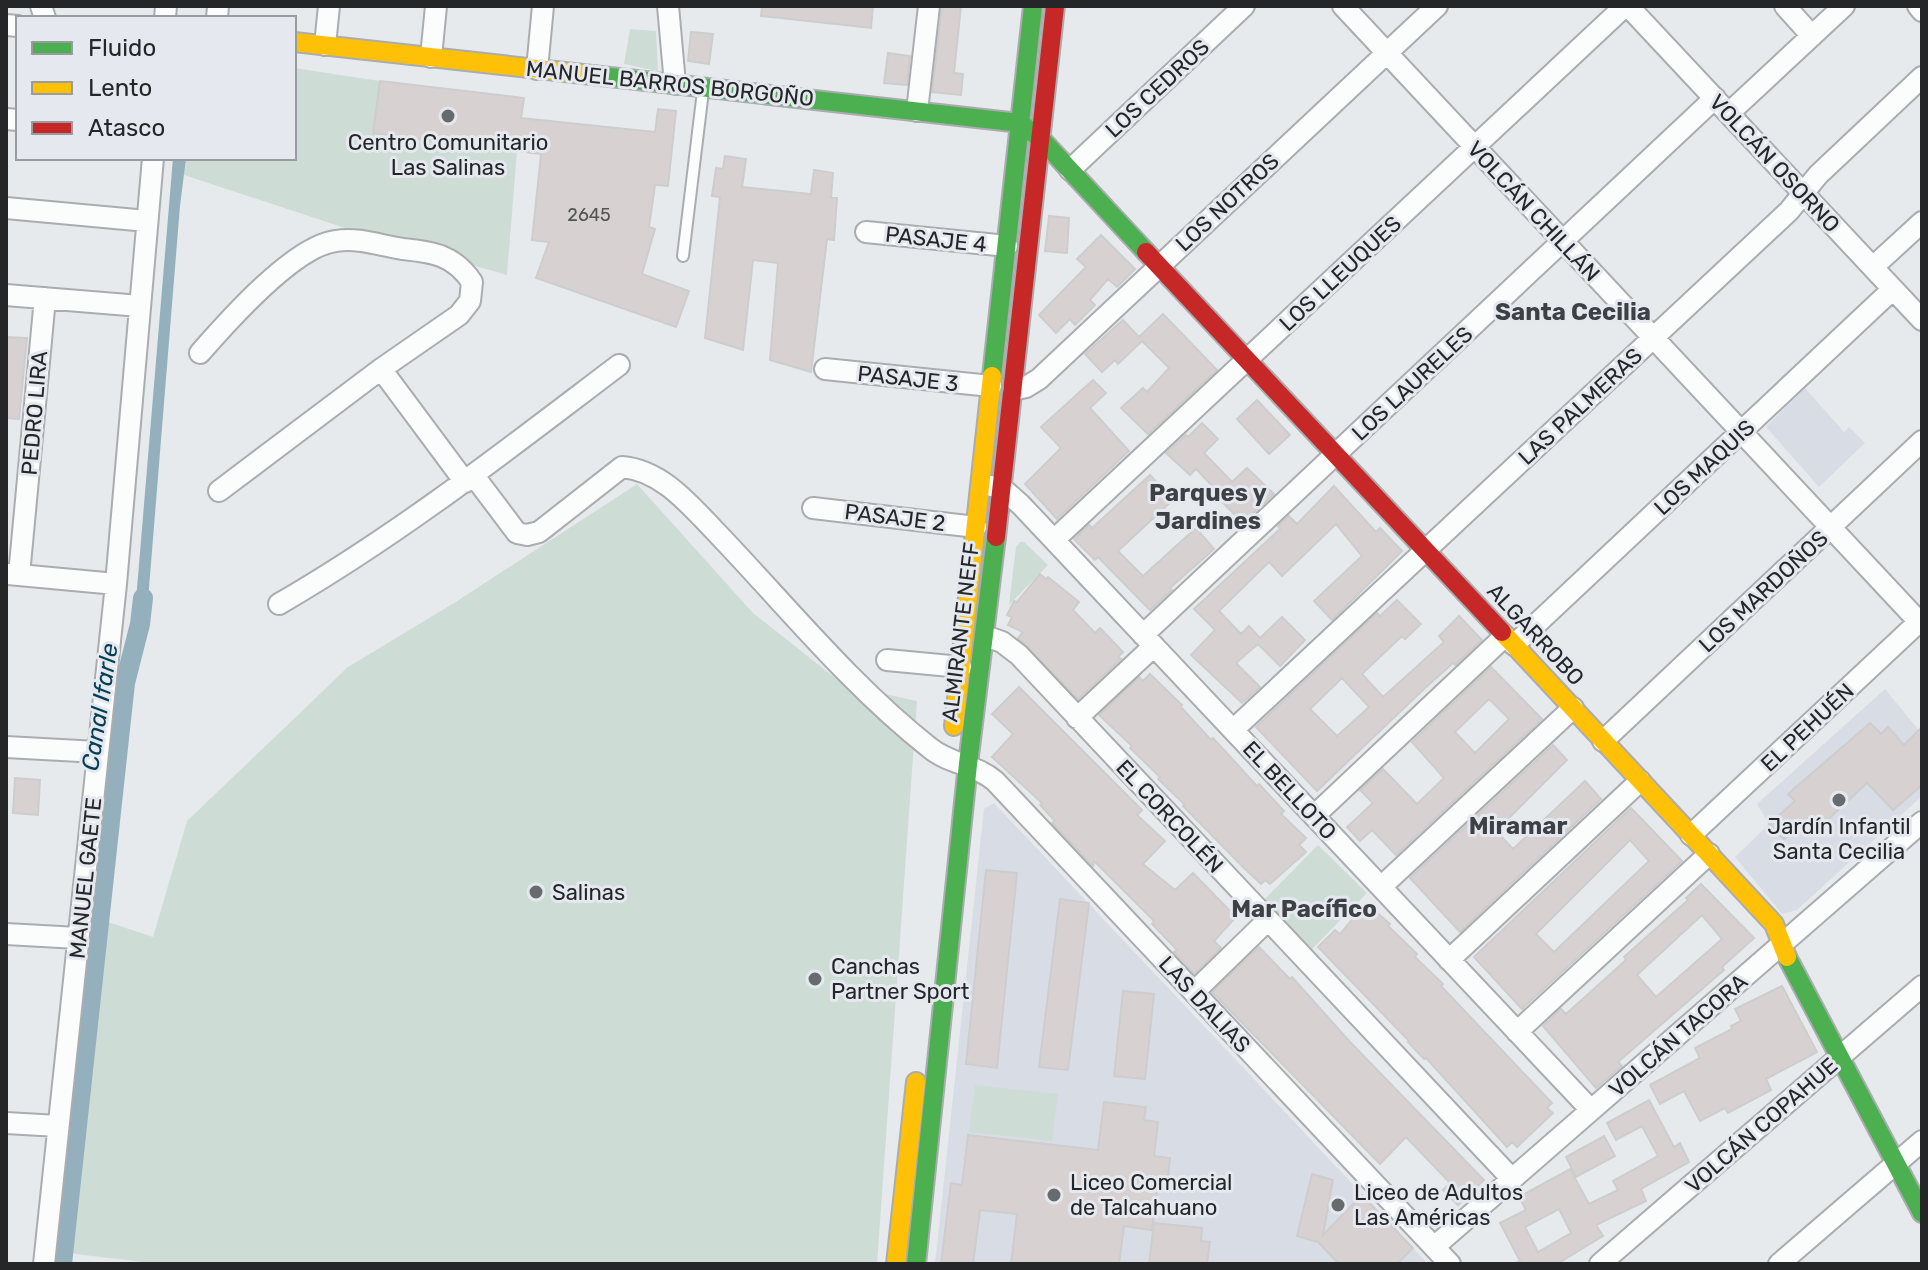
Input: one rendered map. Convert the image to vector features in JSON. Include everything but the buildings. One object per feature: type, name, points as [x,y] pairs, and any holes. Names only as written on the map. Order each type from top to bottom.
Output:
[{"type":"street","points":[[325,45],[329,6]]},
{"type":"street","points":[[431,57],[436,6]]},
{"type":"street","points":[[537,69],[543,6]]},
{"type":"street","points":[[668,6],[675,84]]},
{"type":"street","points":[[917,111],[929,6]]},
{"type":"street","name":"ALMIRANTE NEFF","points":[[916,1264],[959,762],[961,667],[1033,6]]},
{"type":"street","name":"ALMIRANTE NEFF","points":[[936,898],[985,636],[1055,6]]},
{"type":"street","name":"LOS CEDROS","points":[[1070,170],[1244,6]]},
{"type":"street","name":"VOLCÁN CHILLÁN","points":[[1343,6],[1921,622]]},
{"type":"street","name":"LOS NOTROS","points":[[1013,390],[1039,379],[1437,6]]},
{"type":"street","name":"LOS LLEUQUES","points":[[1054,540],[1474,147],[1632,11],[1658,6]]},
{"type":"street","points":[[1785,6],[1812,36]]},
{"type":"street","name":"LOS LAURELES","points":[[1077,718],[1149,641],[1336,455],[1563,241],[1722,106],[1812,36],[1844,6]]},
{"type":"street","points":[[1918,6],[1922,11]]},
{"type":"street","name":"VOLCÁN OSORNO","points":[[1632,11],[1922,320]]},
{"type":"street","name":"MANUEL BARROS BORGOÑO","points":[[296,42],[1020,123]]},
{"type":"street","name":"LAS PALMERAS","points":[[1233,730],[1789,211],[1818,175],[1922,77]]},
{"type":"street","points":[[1020,123],[1041,139]]},
{"type":"street","name":"ALGARROBO","points":[[1041,139],[1774,924],[1922,1213]]},
{"type":"street","name":"MANUEL GAETE","points":[[44,1264],[116,584],[153,160]]},
{"type":"street","points":[[6,208],[147,221]]},
{"type":"street","points":[[1873,267],[1922,222]]},
{"type":"street","name":"PASAJE 4","points":[[866,232],[1007,246]]},
{"type":"street","points":[[200,353],[260,291],[307,252],[327,243],[350,240],[432,252],[450,259],[472,282],[472,295],[465,309],[219,491]]},
{"type":"street","name":"LOS MAQUIS","points":[[1314,816],[1741,432],[1893,289]]},
{"type":"street","points":[[6,295],[140,306]]},
{"type":"street","name":"PEDRO LIRA","points":[[12,574],[45,298]]},
{"type":"street","points":[[279,604],[367,551],[469,479],[619,365]]},
{"type":"street","points":[[381,369],[469,479]]},
{"type":"street","name":"PASAJE 3","points":[[825,369],[991,386]]},
{"type":"street","name":"LOS MARDOÑOS","points":[[1603,741],[1922,441]]},
{"type":"street","name":"LAS DALIAS","points":[[469,479],[517,533],[527,535],[539,532],[622,467],[655,476],[716,532],[875,697],[932,750],[995,781],[1450,1264]]},
{"type":"street","points":[[981,484],[1002,488]]},
{"type":"street","name":"EL BELLOTO","points":[[1002,488],[1591,1110]]},
{"type":"street","name":"PASAJE 2","points":[[813,508],[976,527]]},
{"type":"street","points":[[12,574],[116,584]]},
{"type":"street","name":"EL PEHUÉN","points":[[1691,835],[1921,622]]},
{"type":"street","name":"EL CORCOLÉN","points":[[985,636],[1002,642],[1019,655],[1512,1179]]},
{"type":"street","points":[[887,660],[961,667]]},
{"type":"street","points":[[1381,887],[1573,708]]},
{"type":"street","points":[[6,747],[98,752]]},
{"type":"street","points":[[1449,960],[1640,781]]},
{"type":"street","name":"VOLCÁN TACORA","points":[[1434,1247],[1922,822]]},
{"type":"street","points":[[1517,1032],[1709,854]]},
{"type":"street","points":[[1194,992],[1268,920]]},
{"type":"street","points":[[6,934],[78,938]]},
{"type":"street","name":"VOLCÁN COPAHUE","points":[[1606,1262],[1922,986]]},
{"type":"street","points":[[896,1264],[917,1069]]},
{"type":"street","points":[[6,1123],[58,1126]]},
{"type":"street","points":[[1779,1264],[1922,1141]]},
{"type":"lane","points":[[683,256],[704,87]]},
{"type":"shaded area","points":[[630,29],[656,31],[658,71],[624,64]]},
{"type":"shaded area","points":[[296,68],[380,81],[373,133],[517,151],[507,275],[354,231],[172,171],[173,160],[296,160]]},
{"type":"shaded area","points":[[1805,388],[1844,432],[1849,427],[1865,443],[1819,487],[1766,427]]},
{"type":"shaded area","name":"Salinas","points":[[637,484],[753,613],[844,685],[917,701],[877,1264],[160,1264],[67,1253],[99,919],[153,937],[187,821],[348,667],[454,603]]},
{"type":"shaded area","points":[[1024,542],[1048,565],[1009,605],[1016,547]]},
{"type":"shaded area","name":"Jardín Infantil Santa Cecilia","points":[[1885,689],[1922,734],[1922,796],[1797,910],[1782,914],[1735,857],[1769,824],[1757,804]]},
{"type":"shaded area","points":[[994,803],[1428,1264],[935,1264],[984,809]]},
{"type":"shaded area","points":[[1318,845],[1367,893],[1310,951],[1261,903]]},
{"type":"shaded area","points":[[975,1085],[1058,1094],[1052,1141],[969,1132]]},
{"type":"water","points":[[173,160],[186,160],[146,625],[134,624]]},
{"type":"waterway","name":"Canal Ifarle","points":[[62,1264],[125,683],[140,624],[143,598]]},
{"type":"traffic: fast","points":[[992,376],[1033,6]]},
{"type":"traffic: fast","points":[[592,75],[1020,123],[1041,139],[1146,252]]},
{"type":"traffic: fast","points":[[916,1264],[968,764],[996,537]]},
{"type":"traffic: fast","points":[[1787,957],[1922,1213]]},
{"type":"traffic: slow","points":[[296,42],[592,75]]},
{"type":"traffic: slow","points":[[954,726],[992,376]]},
{"type":"traffic: slow","points":[[1502,632],[1774,924],[1787,957]]},
{"type":"traffic: slow","points":[[896,1264],[916,1082]]},
{"type":"traffic: jam","points":[[996,537],[1055,6]]},
{"type":"traffic: jam","points":[[1146,252],[1502,632]]},
{"type":"place","name":"Centro Comunitario Las Salinas","points":[[448,116]]},
{"type":"place","name":"Jardín Infantil Santa Cecilia","points":[[1839,800]]},
{"type":"place","name":"Salinas","points":[[536,892]]},
{"type":"place","name":"Canchas Partner Sport","points":[[815,979]]},
{"type":"place","name":"Liceo Comercial de Talcahuano","points":[[1054,1195]]},
{"type":"place","name":"Liceo de Adultos Las Américas","points":[[1338,1205]]},
{"type":"district","name":"Santa Cecilia","points":[[1573,312]]},
{"type":"district","name":"Parques y Jardines","points":[[1208,507]]},
{"type":"district","name":"Miramar","points":[[1518,826]]},
{"type":"district","name":"Mar Pacífico","points":[[1304,909]]}]
